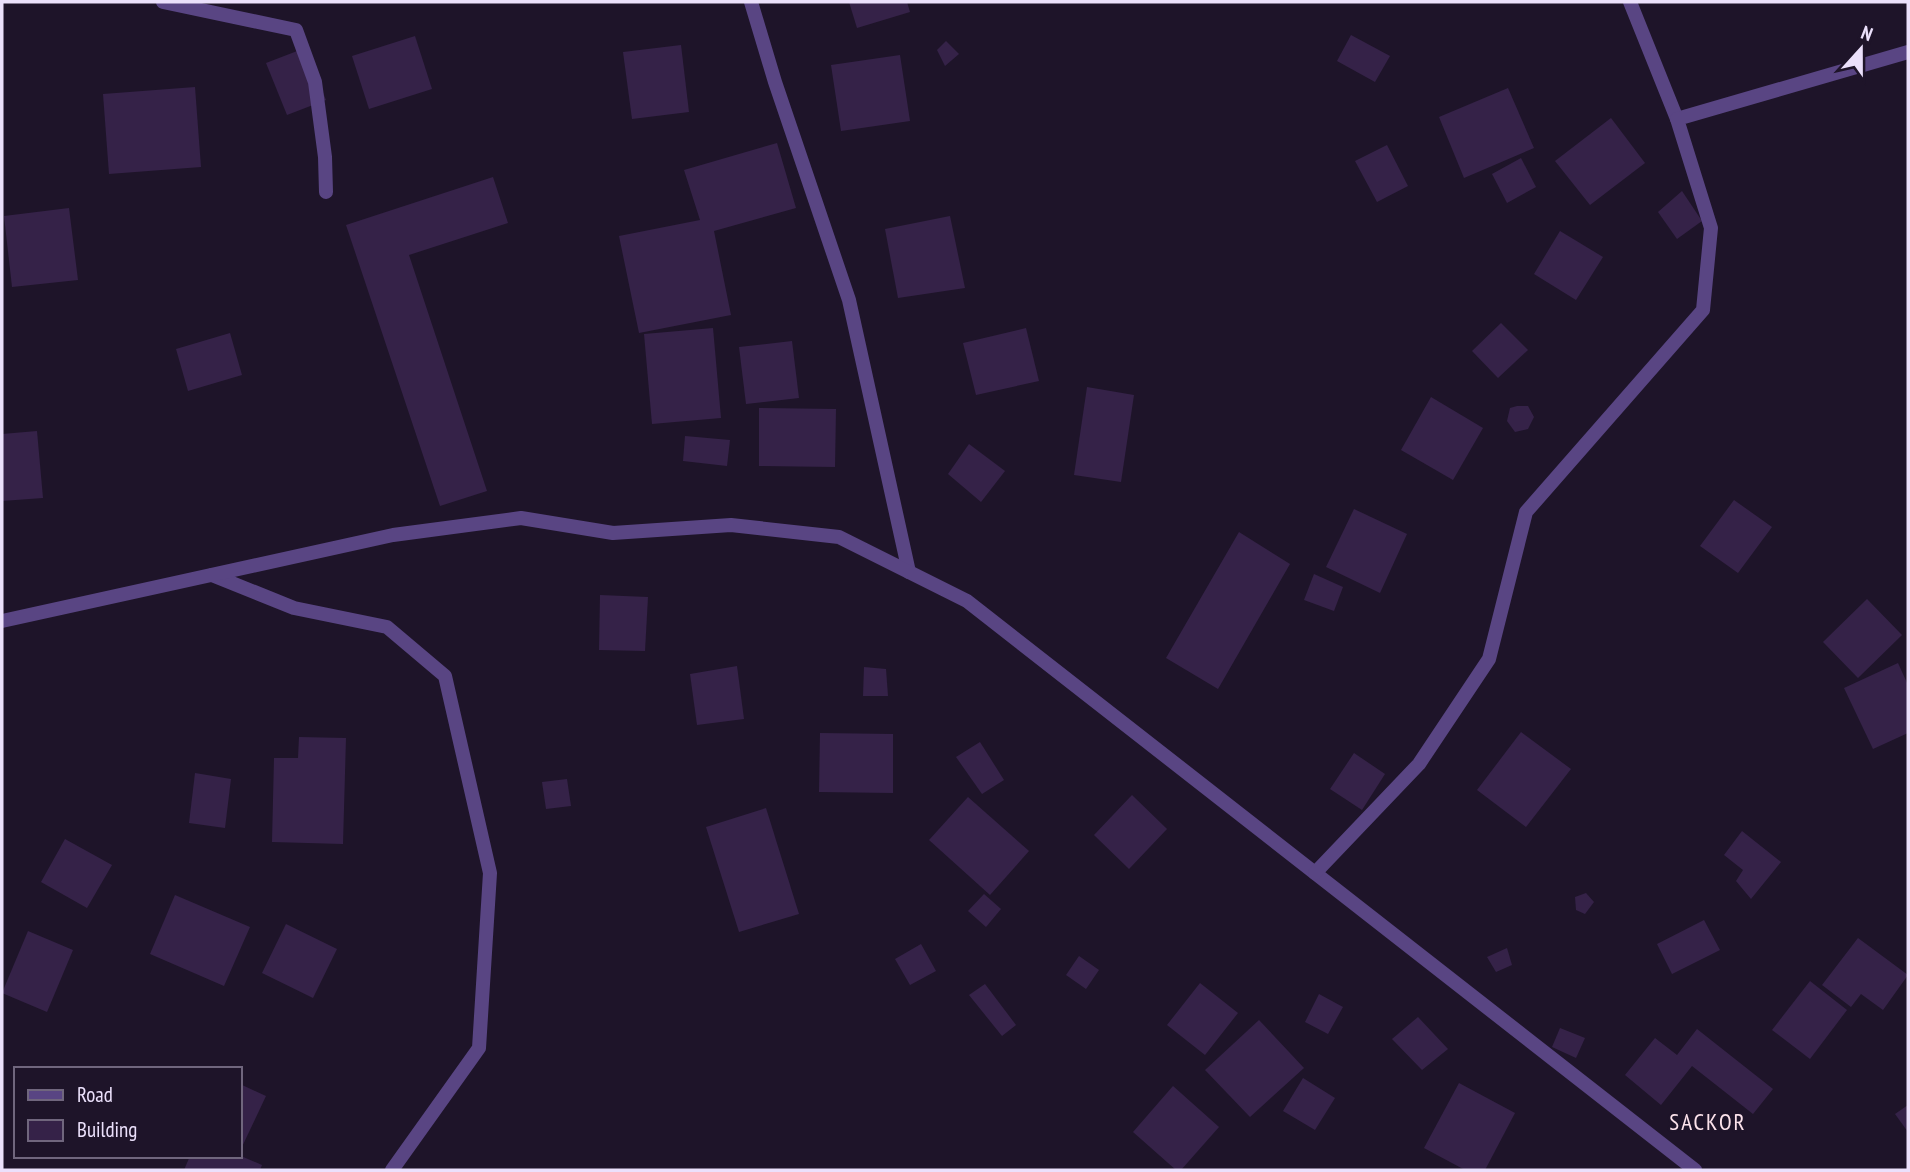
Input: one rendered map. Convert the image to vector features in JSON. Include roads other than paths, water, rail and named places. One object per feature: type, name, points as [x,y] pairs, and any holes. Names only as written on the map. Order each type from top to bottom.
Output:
[{"type":"street","points":[[163,2],[296,30],[315,82],[325,157],[326,192]]},
{"type":"street","points":[[751,2],[775,82],[849,300],[909,572]]},
{"type":"street","points":[[1315,873],[1419,764],[1489,659],[1526,512],[1703,310],[1711,229],[1677,119],[1630,2]]},
{"type":"street","points":[[1677,119],[1908,52]]},
{"type":"street","points":[[2,621],[393,535],[521,518],[613,533],[731,525],[839,537],[967,601],[1695,1170]]},
{"type":"street","points":[[212,575],[294,608],[387,627],[445,676],[490,873],[479,1048],[392,1170]]},
{"type":"district","name":"SACKOR","points":[[1708,1122]]}]
